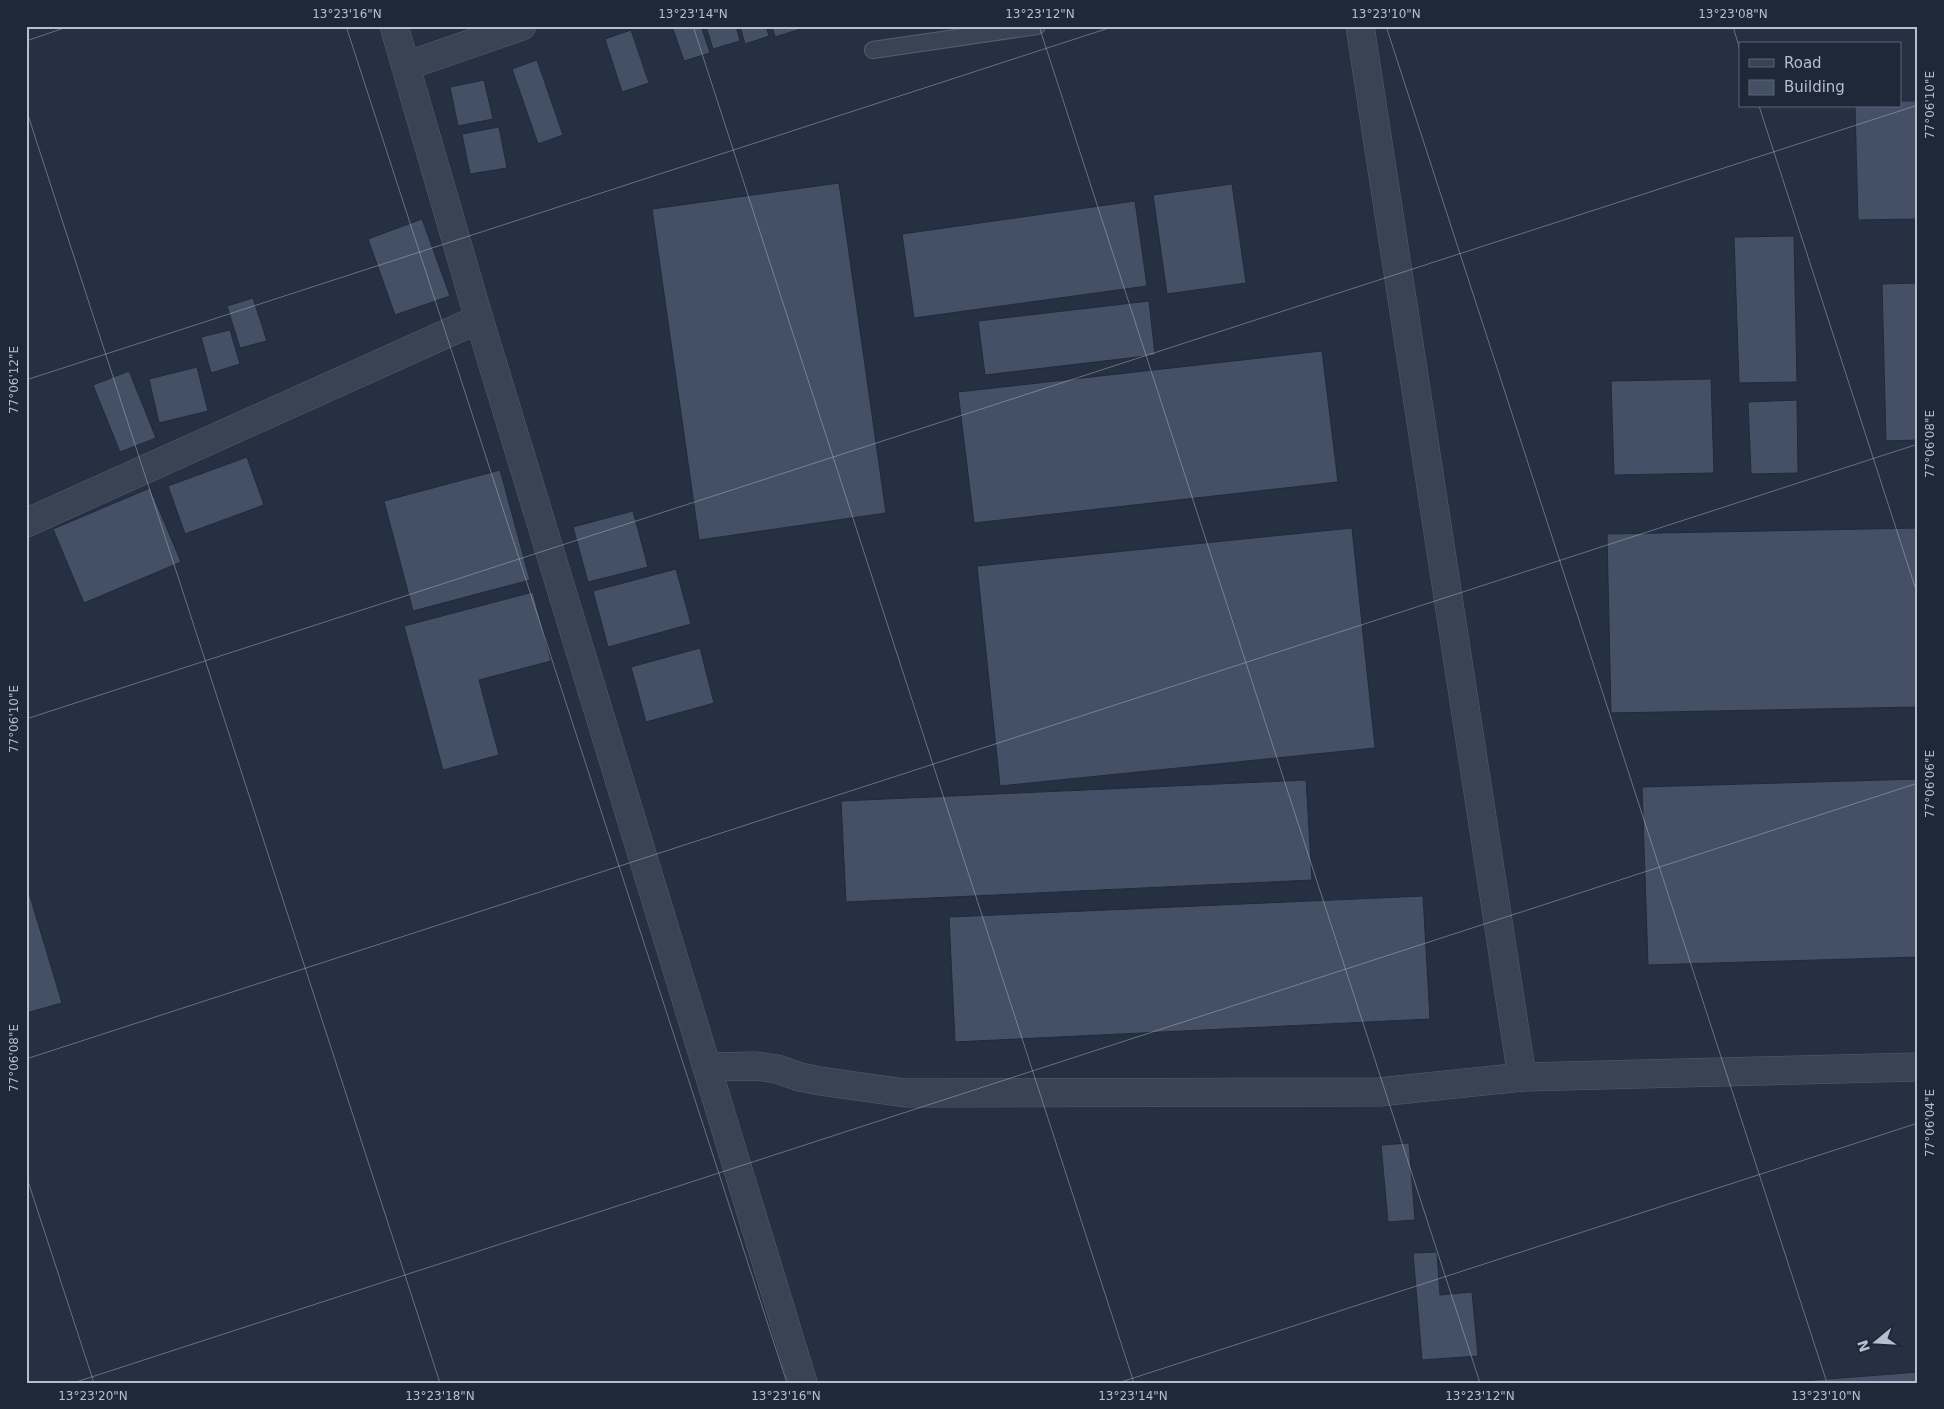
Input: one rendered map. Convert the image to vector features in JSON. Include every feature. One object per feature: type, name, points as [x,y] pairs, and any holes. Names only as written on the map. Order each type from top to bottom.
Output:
[{"type":"street","points":[[394,26],[479,319],[803,1383]]},
{"type":"street","points":[[406,66],[522,26]]},
{"type":"street","points":[[1360,26],[1522,1077]]},
{"type":"street","points":[[26,523],[479,319]]},
{"type":"street","points":[[706,1067],[756,1066],[820,1081],[905,1093],[1379,1092],[1522,1077],[1918,1067]]},
{"type":"lane","points":[[873,50],[1037,26]]},
{"type":"building","points":[[672,26],[701,26],[710,53],[684,61]]},
{"type":"building","points":[[706,26],[736,26],[740,41],[713,49]]},
{"type":"building","points":[[740,26],[766,26],[769,36],[745,44]]},
{"type":"building","points":[[772,26],[803,26],[804,28],[775,37]]},
{"type":"building","points":[[631,30],[649,83],[622,92],[605,39]]},
{"type":"building","points":[[537,60],[563,135],[538,144],[512,69]]},
{"type":"building","points":[[484,80],[493,119],[458,126],[450,87]]},
{"type":"building","points":[[1902,101],[1917,101],[1918,219],[1858,220],[1855,108],[1902,108]]},
{"type":"building","points":[[499,127],[507,168],[470,174],[462,134]]},
{"type":"building","points":[[839,183],[886,513],[699,540],[652,209]]},
{"type":"building","points":[[1232,184],[1246,283],[1167,294],[1153,195]]},
{"type":"building","points":[[1135,201],[1147,286],[914,318],[902,234]]},
{"type":"building","points":[[422,219],[450,296],[395,315],[368,239]]},
{"type":"building","points":[[1794,236],[1797,382],[1739,383],[1734,237]]},
{"type":"building","points":[[1918,283],[1918,440],[1886,441],[1882,284]]},
{"type":"building","points":[[253,298],[267,341],[240,348],[227,306]]},
{"type":"building","points":[[1149,301],[1155,355],[985,375],[978,321]]},
{"type":"building","points":[[230,330],[240,364],[211,373],[201,337]]},
{"type":"building","points":[[1322,351],[1338,482],[974,523],[958,392]]},
{"type":"building","points":[[197,367],[208,411],[159,423],[149,379]]},
{"type":"building","points":[[129,371],[156,438],[120,452],[93,385]]},
{"type":"building","points":[[1711,379],[1714,473],[1614,475],[1611,381]]},
{"type":"building","points":[[1797,400],[1798,473],[1751,474],[1748,402]]},
{"type":"building","points":[[247,457],[264,505],[185,534],[168,486]]},
{"type":"building","points":[[500,470],[530,580],[413,611],[384,501]]},
{"type":"building","points":[[150,488],[181,562],[84,603],[53,529]]},
{"type":"building","points":[[633,511],[648,567],[588,582],[573,527]]},
{"type":"building","points":[[1352,528],[1375,748],[1000,786],[977,566]]},
{"type":"building","points":[[1918,528],[1918,707],[1611,713],[1607,534]]},
{"type":"building","points":[[676,569],[691,624],[608,647],[593,591]]},
{"type":"building","points":[[533,592],[551,661],[479,680],[499,755],[443,770],[404,626]]},
{"type":"building","points":[[700,648],[714,703],[646,722],[631,667]]},
{"type":"building","points":[[1918,779],[1918,957],[1648,965],[1642,787]]},
{"type":"building","points":[[1306,780],[1312,880],[846,902],[841,801]]},
{"type":"building","points":[[26,883],[62,1003],[26,1013]]},
{"type":"building","points":[[1423,896],[1430,1019],[955,1042],[949,917]]},
{"type":"building","points":[[1409,1143],[1415,1220],[1388,1222],[1381,1145]]},
{"type":"building","points":[[1437,1252],[1440,1295],[1472,1292],[1478,1356],[1422,1360],[1413,1253]]},
{"type":"building","points":[[1918,1372],[1918,1383],[1776,1383]]}]
